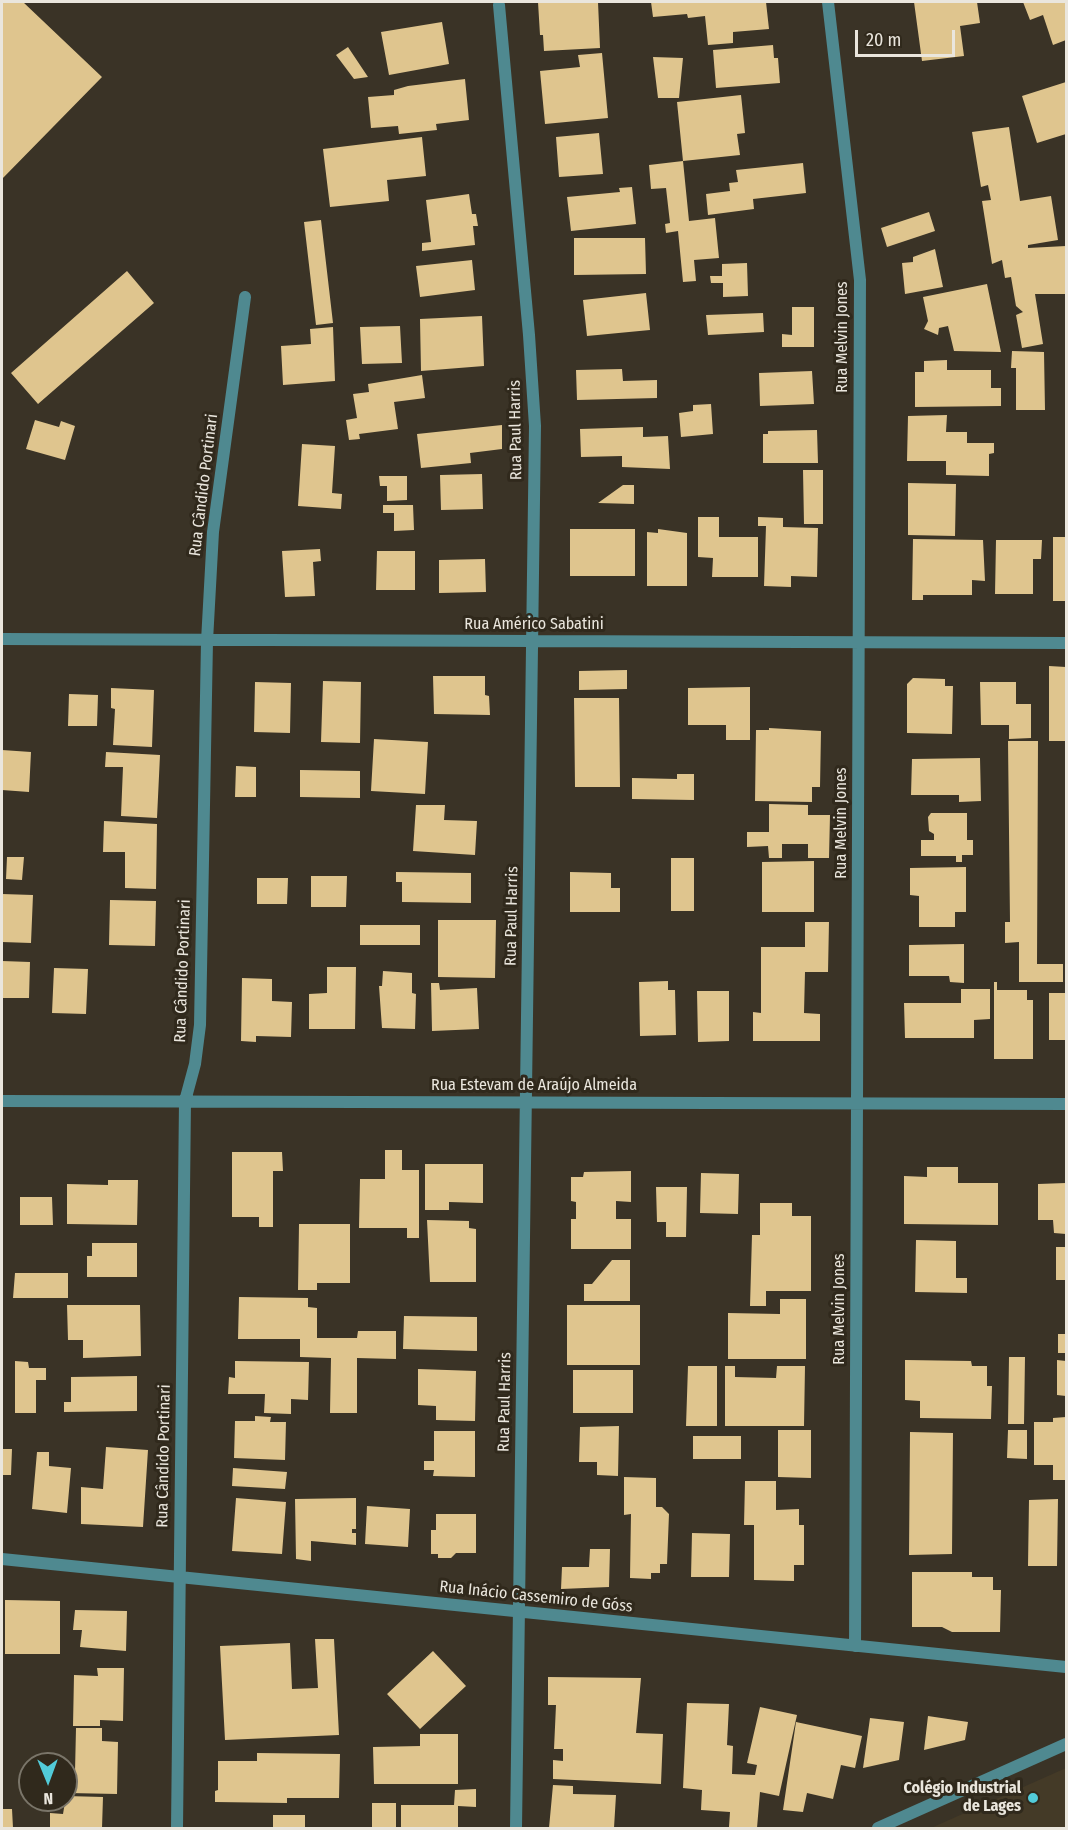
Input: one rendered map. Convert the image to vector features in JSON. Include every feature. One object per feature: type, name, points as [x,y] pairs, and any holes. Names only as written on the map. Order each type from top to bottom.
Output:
[{"type":"street","name":"Rua Melvin Jones","points":[[828,2],[860,280],[855,1646]]},
{"type":"street","name":"Rua Paul Harris","points":[[499,5],[530,335],[535,426],[516,1828]]},
{"type":"street","name":"Rua Cândido Portinari","points":[[177,1828],[185,1101],[195,1064],[200,1025],[207,641],[213,532],[245,297]]},
{"type":"street","name":"Rua Américo Sabatini","points":[[2,639],[1066,643]]},
{"type":"street","name":"Rua Estevam de Araújo Almeida","points":[[2,1101],[1066,1104]]},
{"type":"street","name":"Rua Inácio Cassemiro de Góss","points":[[2,1559],[1066,1667]]},
{"type":"street","points":[[878,1828],[1066,1744]]},
{"type":"shaded area","name":"Colégio Industrial de Lages","points":[[1066,1768],[1066,1828],[931,1828]]},
{"type":"building","points":[[2,2],[23,2],[102,77],[2,179]]},
{"type":"building","points":[[538,2],[598,2],[600,48],[544,51],[543,35],[540,35]]},
{"type":"building","points":[[651,2],[766,2],[769,29],[733,32],[733,43],[708,45],[705,16],[688,18],[687,14],[653,17]]},
{"type":"building","points":[[914,2],[977,2],[980,23],[960,26],[964,56],[922,61]]},
{"type":"building","points":[[1023,2],[1066,2],[1066,40],[1053,45],[1043,15],[1030,20]]},
{"type":"building","points":[[442,22],[449,64],[389,75],[381,32]]},
{"type":"building","points":[[773,45],[774,58],[778,58],[780,83],[716,88],[713,50]]},
{"type":"building","points":[[348,47],[368,77],[354,79],[336,55]]},
{"type":"building","points":[[602,53],[608,118],[545,124],[540,71],[580,67],[578,55]]},
{"type":"building","points":[[653,57],[683,58],[679,98],[658,98]]},
{"type":"building","points":[[465,79],[469,120],[436,124],[437,130],[399,134],[398,126],[371,128],[368,97],[394,95],[394,90],[408,86]]},
{"type":"building","points":[[1066,82],[1066,134],[1037,143],[1022,96]]},
{"type":"building","points":[[741,95],[745,133],[737,134],[740,155],[683,161],[677,102]]},
{"type":"building","points":[[1009,127],[1020,201],[1051,196],[1058,240],[1028,245],[1028,248],[1066,246],[1066,294],[1035,294],[1043,344],[1022,348],[1016,315],[1023,312],[1016,306],[1011,277],[1005,278],[1002,260],[992,264],[982,201],[991,200],[988,185],[981,187],[972,132]]},
{"type":"building","points":[[599,133],[603,174],[559,177],[556,137]]},
{"type":"building","points":[[422,137],[426,176],[387,180],[389,201],[330,207],[323,149]]},
{"type":"building","points":[[683,161],[689,221],[715,218],[719,258],[694,260],[696,281],[683,282],[678,231],[666,233],[665,224],[670,223],[666,188],[651,189],[649,165]]},
{"type":"building","points":[[803,163],[806,193],[753,199],[754,209],[708,215],[706,194],[730,191],[729,183],[738,182],[736,170]]},
{"type":"building","points":[[632,187],[636,224],[571,231],[567,197],[620,192],[619,188]]},
{"type":"building","points":[[469,194],[472,214],[476,214],[478,226],[473,226],[475,245],[422,251],[422,243],[431,242],[426,200]]},
{"type":"building","points":[[929,212],[935,231],[887,247],[881,228]]},
{"type":"building","points":[[321,220],[333,323],[316,325],[304,222]]},
{"type":"building","points":[[574,238],[645,238],[646,274],[574,275]]},
{"type":"building","points":[[935,249],[943,287],[905,294],[902,263],[913,262],[913,257]]},
{"type":"building","points":[[472,260],[475,290],[420,297],[416,266]]},
{"type":"building","points":[[747,263],[748,296],[723,297],[723,283],[711,283],[710,276],[722,276],[722,264]]},
{"type":"building","points":[[127,271],[154,303],[38,404],[11,373]]},
{"type":"building","points":[[987,284],[1001,352],[954,351],[948,326],[939,328],[938,335],[924,329],[928,321],[923,297]]},
{"type":"building","points":[[646,293],[650,330],[587,336],[583,300]]},
{"type":"building","points":[[792,307],[814,307],[814,347],[782,347],[782,334],[792,335]]},
{"type":"building","points":[[763,313],[764,332],[708,335],[706,315]]},
{"type":"building","points":[[482,316],[484,366],[421,371],[420,319]]},
{"type":"building","points":[[400,326],[402,363],[362,364],[360,327]]},
{"type":"building","points":[[333,327],[335,381],[283,385],[281,346],[311,344],[310,329]]},
{"type":"building","points":[[1012,351],[1044,352],[1045,410],[1016,410],[1016,368],[1011,368]]},
{"type":"building","points":[[947,360],[947,370],[991,370],[991,388],[1001,388],[1001,406],[915,407],[915,372],[924,372],[924,361]]},
{"type":"building","points":[[622,369],[623,381],[657,380],[657,398],[577,400],[576,370]]},
{"type":"building","points":[[812,371],[814,404],[760,406],[759,373]]},
{"type":"building","points":[[422,375],[425,398],[394,402],[398,429],[359,434],[360,439],[349,440],[346,420],[357,418],[353,394],[369,392],[368,384]]},
{"type":"building","points":[[711,404],[713,434],[681,437],[679,413],[693,411],[693,405]]},
{"type":"building","points":[[947,415],[946,432],[967,432],[967,443],[994,443],[994,453],[989,454],[989,476],[946,475],[946,461],[907,461],[908,416]]},
{"type":"building","points":[[35,420],[59,427],[61,421],[75,426],[65,460],[26,449]]},
{"type":"building","points":[[502,425],[502,449],[470,453],[471,463],[421,468],[417,434]]},
{"type":"building","points":[[643,427],[643,437],[668,436],[670,469],[622,467],[622,456],[581,457],[580,429]]},
{"type":"building","points":[[817,430],[818,463],[763,463],[763,434],[768,434],[768,431]]},
{"type":"building","points":[[302,444],[335,446],[332,493],[342,494],[341,509],[298,506]]},
{"type":"building","points":[[803,470],[823,470],[823,524],[804,524]]},
{"type":"building","points":[[482,474],[483,509],[441,510],[440,475]]},
{"type":"building","points":[[379,476],[407,476],[407,500],[387,501],[387,486],[380,486]]},
{"type":"building","points":[[908,483],[956,484],[955,536],[908,535]]},
{"type":"building","points":[[623,485],[634,485],[634,504],[598,503]]},
{"type":"building","points":[[383,505],[413,505],[414,530],[394,531],[394,513],[383,513]]},
{"type":"building","points":[[698,517],[719,517],[719,537],[758,537],[758,577],[712,577],[713,558],[698,557]]},
{"type":"building","points":[[758,517],[783,518],[783,527],[818,528],[817,577],[791,576],[791,587],[764,586],[766,526],[758,526]]},
{"type":"building","points":[[570,529],[635,529],[635,576],[570,576]]},
{"type":"building","points":[[658,529],[687,533],[687,586],[647,586],[647,532],[658,533]]},
{"type":"building","points":[[1053,537],[1066,537],[1066,601],[1053,601]]},
{"type":"building","points":[[913,539],[983,540],[985,581],[972,580],[972,595],[923,595],[923,600],[912,600]]},
{"type":"building","points":[[996,540],[1042,540],[1041,559],[1033,559],[1033,594],[995,594]]},
{"type":"building","points":[[320,549],[321,561],[313,562],[315,596],[285,597],[282,551]]},
{"type":"building","points":[[377,551],[415,551],[415,590],[376,590]]},
{"type":"building","points":[[485,559],[486,592],[439,593],[439,560]]},
{"type":"building","points":[[1049,666],[1066,667],[1066,741],[1049,741]]},
{"type":"building","points":[[627,670],[627,689],[579,690],[579,671]]},
{"type":"building","points":[[433,676],[485,676],[485,695],[489,696],[490,715],[434,714]]},
{"type":"building","points":[[913,678],[945,679],[945,686],[953,686],[952,734],[907,733],[907,684]]},
{"type":"building","points":[[323,681],[361,682],[360,743],[321,742]]},
{"type":"building","points":[[255,682],[291,683],[290,733],[254,732]]},
{"type":"building","points":[[980,682],[1016,682],[1016,704],[1031,704],[1031,738],[1009,739],[1009,725],[981,725]]},
{"type":"building","points":[[750,687],[750,740],[726,740],[726,725],[688,725],[688,688]]},
{"type":"building","points":[[111,688],[154,690],[152,747],[113,745],[115,709],[111,708]]},
{"type":"building","points":[[69,694],[98,695],[97,726],[68,726]]},
{"type":"building","points":[[574,698],[619,698],[620,787],[575,787]]},
{"type":"building","points":[[769,728],[821,731],[820,787],[812,787],[812,802],[755,801],[756,730],[769,730]]},
{"type":"building","points":[[374,739],[428,742],[425,794],[371,791]]},
{"type":"building","points":[[1008,741],[1038,741],[1037,964],[1063,964],[1063,982],[1019,982],[1019,942],[1005,943],[1005,922],[1010,922]]},
{"type":"building","points":[[2,750],[31,752],[29,792],[2,790]]},
{"type":"building","points":[[106,752],[160,755],[157,818],[121,816],[123,767],[105,767]]},
{"type":"building","points":[[980,758],[981,801],[959,802],[959,795],[911,795],[912,759]]},
{"type":"building","points":[[236,766],[256,767],[256,797],[235,797]]},
{"type":"building","points":[[300,770],[360,771],[360,798],[300,797]]},
{"type":"building","points":[[677,774],[694,774],[694,800],[632,799],[632,778],[677,779]]},
{"type":"building","points":[[769,804],[808,805],[808,815],[830,815],[829,858],[808,858],[808,844],[782,844],[782,858],[769,858],[768,846],[747,847],[747,832],[769,832]]},
{"type":"building","points":[[416,805],[445,805],[444,820],[477,821],[475,855],[413,851]]},
{"type":"building","points":[[931,813],[967,813],[967,840],[973,840],[973,855],[962,855],[962,862],[956,862],[956,856],[921,856],[921,840],[934,840],[934,834],[929,831],[928,817]]},
{"type":"building","points":[[104,821],[157,824],[156,889],[125,888],[125,852],[103,852]]},
{"type":"building","points":[[7,857],[24,857],[22,880],[6,879]]},
{"type":"building","points":[[671,858],[694,858],[694,911],[671,911]]},
{"type":"building","points":[[814,861],[814,912],[762,912],[762,862]]},
{"type":"building","points":[[966,867],[966,912],[955,912],[955,927],[919,927],[919,896],[910,895],[910,868]]},
{"type":"building","points":[[396,872],[471,873],[471,903],[402,902],[402,882],[396,882]]},
{"type":"building","points":[[570,872],[611,873],[611,888],[620,888],[620,912],[570,912]]},
{"type":"building","points":[[311,876],[347,876],[346,907],[311,907]]},
{"type":"building","points":[[257,878],[288,878],[287,904],[257,904]]},
{"type":"building","points":[[2,894],[33,895],[31,943],[2,942]]},
{"type":"building","points":[[110,900],[156,901],[155,946],[109,945]]},
{"type":"building","points":[[438,920],[496,920],[495,978],[438,977]]},
{"type":"building","points":[[805,922],[829,922],[828,972],[805,972],[804,1013],[820,1014],[820,1041],[753,1041],[753,1012],[761,1013],[761,947],[805,947]]},
{"type":"building","points":[[360,925],[420,925],[420,945],[360,945]]},
{"type":"building","points":[[964,944],[964,983],[950,982],[949,976],[909,976],[909,945]]},
{"type":"building","points":[[2,961],[30,962],[29,998],[2,998]]},
{"type":"building","points":[[327,967],[356,967],[355,1029],[309,1029],[309,994],[327,993]]},
{"type":"building","points":[[54,968],[88,969],[86,1014],[52,1013]]},
{"type":"building","points":[[383,971],[412,973],[412,993],[416,994],[415,1029],[382,1028],[379,986],[382,986]]},
{"type":"building","points":[[242,978],[272,979],[272,1001],[292,1002],[291,1037],[256,1036],[256,1042],[241,1041]]},
{"type":"building","points":[[668,981],[668,990],[675,990],[676,1035],[640,1036],[639,982]]},
{"type":"building","points":[[994,982],[997,982],[997,990],[1027,990],[1027,1000],[1033,1000],[1033,1059],[994,1059]]},
{"type":"building","points":[[431,983],[439,983],[440,990],[477,988],[479,1029],[432,1031]]},
{"type":"building","points":[[961,989],[990,989],[990,1019],[974,1020],[974,1038],[905,1038],[904,1003],[961,1003]]},
{"type":"building","points":[[697,991],[729,991],[729,1041],[698,1042]]},
{"type":"building","points":[[1049,993],[1066,993],[1066,1040],[1049,1040]]},
{"type":"building","points":[[385,1150],[402,1150],[402,1170],[419,1170],[419,1238],[407,1238],[407,1228],[359,1228],[360,1179],[385,1179]]},
{"type":"building","points":[[232,1152],[282,1152],[283,1171],[273,1171],[273,1227],[259,1227],[259,1217],[232,1217]]},
{"type":"building","points":[[425,1164],[483,1164],[483,1203],[449,1202],[449,1210],[425,1210]]},
{"type":"building","points":[[927,1167],[958,1167],[958,1183],[998,1183],[998,1225],[904,1224],[904,1176],[927,1177]]},
{"type":"building","points":[[631,1171],[631,1202],[616,1201],[616,1219],[631,1219],[631,1249],[571,1249],[571,1219],[576,1219],[576,1202],[571,1201],[571,1177],[583,1177],[584,1172]]},
{"type":"building","points":[[701,1173],[739,1174],[738,1214],[700,1213]]},
{"type":"building","points":[[108,1180],[138,1180],[137,1225],[67,1224],[67,1184],[108,1185]]},
{"type":"building","points":[[1066,1183],[1066,1234],[1054,1233],[1053,1220],[1038,1220],[1038,1184]]},
{"type":"building","points":[[656,1187],[687,1187],[686,1237],[666,1237],[666,1222],[657,1222]]},
{"type":"building","points":[[20,1197],[52,1197],[53,1225],[20,1225]]},
{"type":"building","points":[[760,1203],[792,1203],[792,1216],[811,1216],[811,1291],[766,1291],[766,1306],[750,1306],[752,1235],[760,1235]]},
{"type":"building","points":[[427,1220],[469,1221],[469,1228],[476,1229],[476,1282],[430,1282]]},
{"type":"building","points":[[299,1224],[350,1224],[350,1283],[317,1283],[317,1290],[298,1290]]},
{"type":"building","points":[[916,1240],[956,1241],[956,1278],[967,1278],[967,1293],[915,1292]]},
{"type":"building","points":[[92,1243],[137,1243],[137,1277],[87,1277],[87,1256],[92,1256]]},
{"type":"building","points":[[1056,1247],[1066,1247],[1066,1280],[1056,1280]]},
{"type":"building","points":[[612,1260],[630,1260],[630,1301],[584,1301],[584,1284],[592,1284]]},
{"type":"building","points":[[15,1273],[68,1273],[68,1298],[13,1298]]},
{"type":"building","points":[[239,1297],[308,1298],[308,1307],[317,1308],[317,1338],[357,1338],[358,1331],[396,1331],[396,1359],[357,1358],[357,1413],[330,1413],[331,1358],[300,1357],[300,1339],[238,1339]]},
{"type":"building","points":[[780,1299],[806,1299],[806,1359],[728,1359],[728,1313],[780,1314]]},
{"type":"building","points":[[67,1305],[140,1305],[141,1356],[83,1358],[83,1340],[68,1340]]},
{"type":"building","points":[[567,1305],[640,1305],[640,1365],[567,1365]]},
{"type":"building","points":[[404,1316],[477,1317],[477,1351],[403,1349]]},
{"type":"building","points":[[1058,1334],[1066,1334],[1066,1353],[1058,1353]]},
{"type":"building","points":[[1009,1357],[1025,1357],[1024,1424],[1008,1424]]},
{"type":"building","points":[[905,1360],[971,1361],[972,1366],[987,1366],[987,1386],[992,1386],[991,1419],[920,1418],[920,1401],[905,1400]]},
{"type":"building","points":[[1057,1360],[1066,1361],[1066,1396],[1057,1395]]},
{"type":"building","points":[[15,1361],[28,1362],[29,1368],[46,1368],[46,1380],[36,1380],[36,1413],[15,1413]]},
{"type":"building","points":[[235,1361],[309,1362],[308,1400],[291,1399],[291,1414],[264,1413],[265,1394],[228,1394],[229,1377],[235,1378]]},
{"type":"building","points":[[688,1366],[717,1366],[717,1426],[686,1426]]},
{"type":"building","points":[[725,1366],[735,1366],[735,1377],[776,1378],[777,1366],[805,1366],[804,1426],[725,1426]]},
{"type":"building","points":[[418,1369],[476,1371],[475,1421],[436,1420],[436,1406],[418,1405]]},
{"type":"building","points":[[573,1370],[633,1370],[633,1413],[573,1413]]},
{"type":"building","points":[[137,1376],[137,1411],[64,1412],[64,1402],[71,1402],[71,1377]]},
{"type":"building","points":[[255,1416],[271,1417],[270,1422],[286,1422],[285,1460],[234,1458],[235,1421],[255,1421]]},
{"type":"building","points":[[1066,1417],[1066,1480],[1053,1480],[1053,1465],[1034,1465],[1034,1422],[1053,1422],[1053,1418]]},
{"type":"building","points":[[619,1426],[618,1476],[597,1475],[597,1462],[579,1462],[580,1427]]},
{"type":"building","points":[[778,1430],[811,1430],[811,1478],[778,1477]]},
{"type":"building","points":[[1008,1430],[1027,1430],[1027,1459],[1007,1458]]},
{"type":"building","points":[[434,1431],[475,1431],[475,1477],[433,1476],[434,1470],[424,1470],[424,1461],[434,1461]]},
{"type":"building","points":[[910,1432],[953,1433],[952,1554],[909,1555]]},
{"type":"building","points":[[693,1436],[741,1436],[741,1459],[693,1459]]},
{"type":"building","points":[[106,1447],[148,1450],[143,1527],[81,1524],[81,1487],[103,1489]]},
{"type":"building","points":[[2,1449],[12,1449],[11,1475],[2,1475]]},
{"type":"building","points":[[37,1452],[49,1452],[49,1466],[71,1468],[67,1513],[32,1509]]},
{"type":"building","points":[[233,1468],[287,1472],[285,1489],[232,1486]]},
{"type":"building","points":[[624,1477],[656,1478],[656,1507],[662,1507],[669,1514],[667,1564],[660,1564],[660,1573],[651,1573],[651,1579],[630,1578],[631,1514],[624,1515]]},
{"type":"building","points":[[745,1481],[776,1481],[776,1510],[799,1509],[799,1525],[804,1525],[804,1565],[794,1565],[794,1581],[754,1580],[754,1525],[744,1525]]},
{"type":"building","points":[[236,1498],[286,1502],[282,1554],[232,1551]]},
{"type":"building","points":[[356,1498],[356,1529],[352,1529],[352,1533],[356,1533],[356,1545],[311,1541],[311,1561],[296,1559],[295,1499]]},
{"type":"building","points":[[1058,1499],[1057,1566],[1028,1566],[1029,1500]]},
{"type":"building","points":[[367,1506],[410,1509],[408,1547],[365,1544]]},
{"type":"building","points":[[436,1514],[476,1514],[476,1553],[456,1553],[451,1558],[438,1558],[438,1554],[431,1554],[431,1530],[436,1530]]},
{"type":"building","points":[[692,1533],[730,1534],[729,1577],[691,1577]]},
{"type":"building","points":[[590,1549],[610,1549],[609,1587],[561,1589],[562,1567],[589,1567]]},
{"type":"building","points":[[912,1572],[972,1572],[972,1577],[993,1577],[993,1590],[1001,1590],[1000,1632],[952,1632],[942,1627],[912,1627]]},
{"type":"building","points":[[5,1600],[60,1601],[60,1654],[5,1654]]},
{"type":"building","points":[[75,1610],[127,1611],[126,1651],[80,1647],[82,1630],[73,1630]]},
{"type":"building","points":[[315,1639],[334,1639],[339,1735],[225,1740],[220,1646],[290,1643],[292,1689],[318,1688]]},
{"type":"building","points":[[433,1651],[466,1686],[420,1729],[387,1694]]},
{"type":"building","points":[[97,1668],[124,1668],[123,1721],[100,1720],[100,1726],[73,1726],[74,1675],[98,1676]]},
{"type":"building","points":[[548,1677],[641,1678],[636,1733],[663,1734],[661,1784],[553,1779],[553,1760],[563,1761],[563,1749],[554,1749],[556,1705],[548,1705]]},
{"type":"building","points":[[687,1703],[729,1704],[727,1745],[733,1746],[732,1774],[755,1775],[757,1765],[747,1763],[760,1707],[797,1715],[779,1796],[760,1792],[757,1828],[729,1827],[730,1812],[701,1810],[702,1790],[683,1788]]},
{"type":"building","points":[[928,1716],[968,1722],[965,1740],[924,1750]]},
{"type":"building","points":[[870,1718],[904,1722],[899,1760],[863,1768]]},
{"type":"building","points":[[796,1722],[862,1736],[855,1768],[841,1765],[833,1799],[807,1793],[803,1812],[783,1810]]},
{"type":"building","points":[[76,1728],[102,1728],[102,1741],[118,1742],[117,1794],[78,1793],[78,1752],[75,1752]]},
{"type":"building","points":[[420,1734],[458,1734],[458,1784],[374,1784],[373,1747],[420,1746]]},
{"type":"building","points":[[257,1753],[340,1754],[339,1798],[287,1798],[287,1803],[215,1802],[215,1791],[218,1790],[218,1761],[257,1761]]},
{"type":"building","points":[[553,1785],[573,1786],[573,1794],[616,1795],[614,1828],[549,1828]]},
{"type":"building","points":[[476,1789],[476,1807],[458,1806],[458,1828],[401,1828],[401,1805],[454,1805],[455,1790]]},
{"type":"building","points":[[78,1796],[103,1797],[102,1828],[50,1828],[50,1813],[63,1814],[63,1812],[78,1812]]},
{"type":"building","points":[[372,1803],[396,1803],[396,1828],[372,1828]]},
{"type":"building","points":[[2,1809],[12,1809],[13,1828],[2,1828]]},
{"type":"building","points":[[273,1815],[305,1815],[305,1828],[273,1828]]},
{"type":"place","name":"Colégio Industrial de Lages","points":[[1033,1798]]}]
